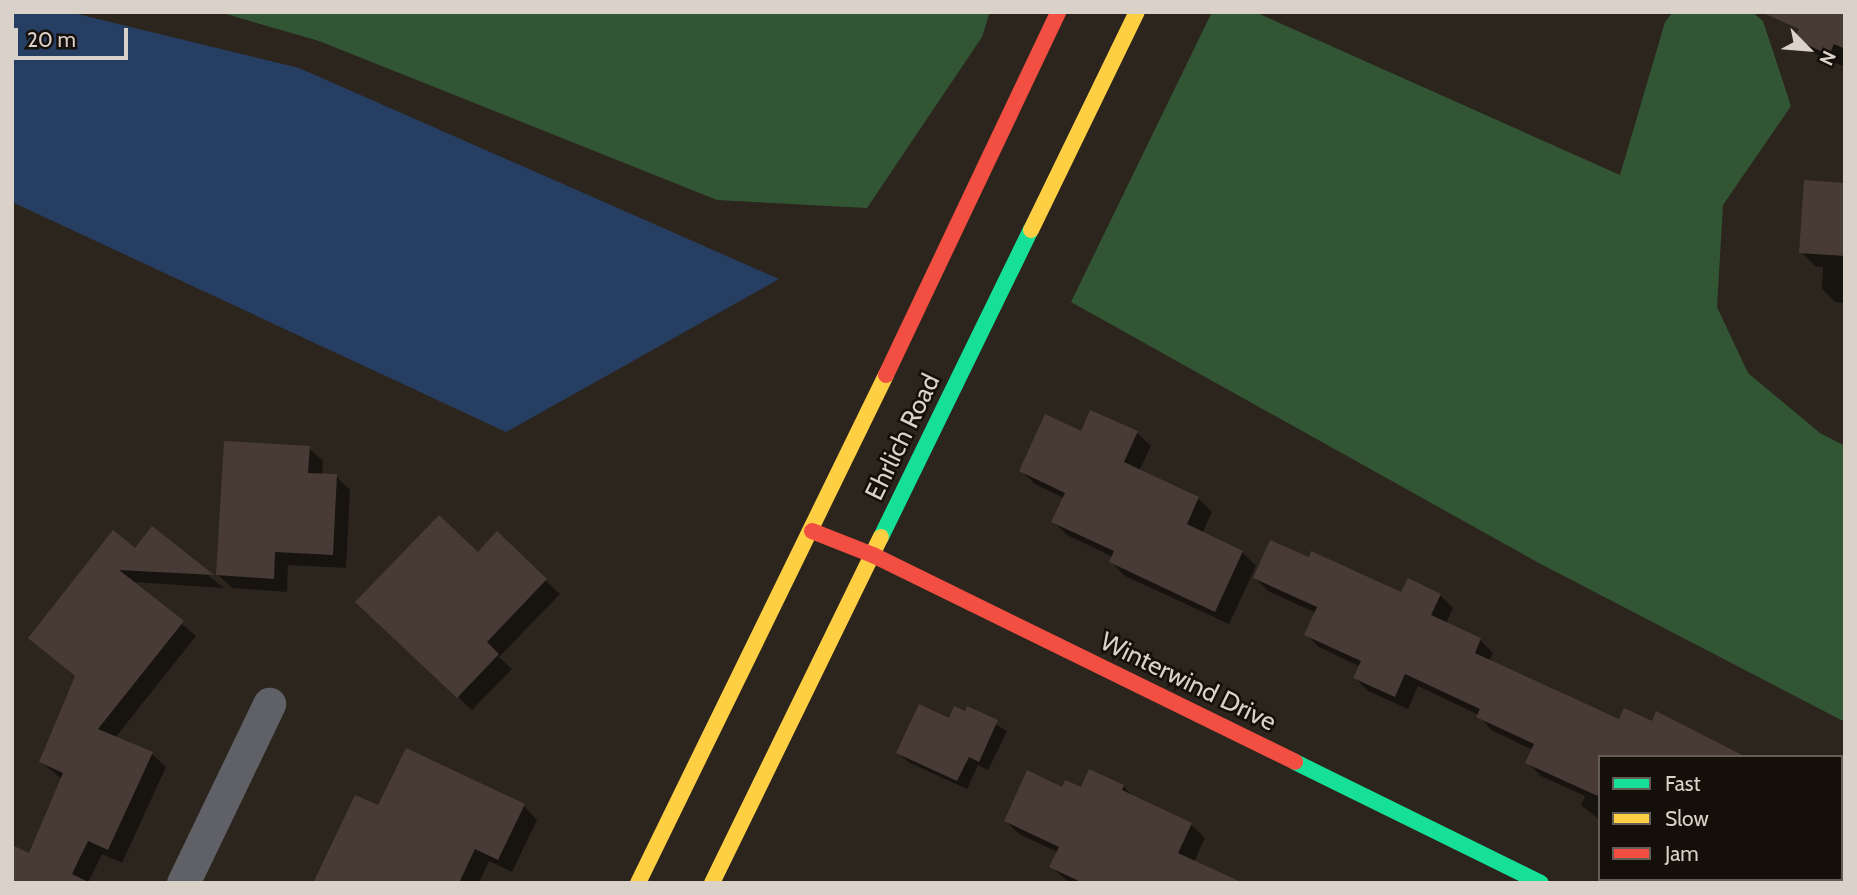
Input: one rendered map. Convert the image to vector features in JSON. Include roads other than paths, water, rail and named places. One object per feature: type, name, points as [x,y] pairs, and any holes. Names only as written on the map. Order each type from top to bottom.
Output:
[{"type":"main road","name":"Ehrlich Road","points":[[638,883],[812,531],[1058,12]]},
{"type":"main road","name":"Ehrlich Road","points":[[712,883],[1137,12]]},
{"type":"main road","name":"Winterwind Drive","points":[[812,531],[873,555],[1541,883]]},
{"type":"street","points":[[183,883],[269,704]]},
{"type":"water","points":[[12,12],[69,12],[299,68],[779,279],[506,432],[12,202]]}]
